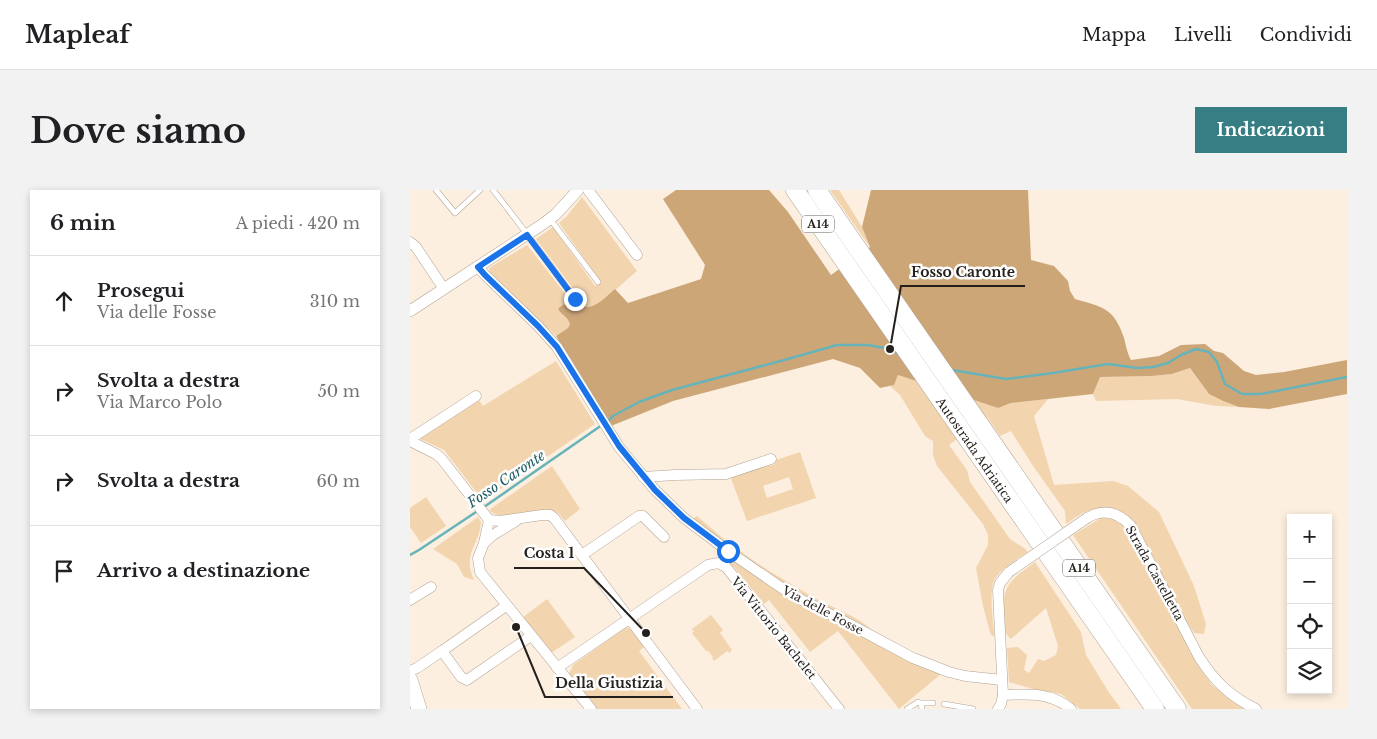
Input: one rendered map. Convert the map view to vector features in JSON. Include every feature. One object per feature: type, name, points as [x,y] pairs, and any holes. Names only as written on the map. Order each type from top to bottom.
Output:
[{"type":"highway","name":"Autostrada Adriatica","points":[[795,190],[841,257],[974,432],[1177,709]]},
{"type":"highway","name":"Autostrada Adriatica","points":[[817,190],[1155,709]]},
{"type":"main road","points":[[410,680],[419,709]]},
{"type":"street","points":[[410,311],[550,219],[578,190]]},
{"type":"street","points":[[588,190],[637,255]]},
{"type":"street","points":[[410,242],[416,247],[444,289]]},
{"type":"street","name":"Via delle Fosse","points":[[478,267],[557,347],[619,446],[643,477],[684,518],[792,595],[913,658],[931,666],[966,676],[1002,680]]},
{"type":"street","points":[[476,396],[410,440],[441,458],[487,517],[500,521],[550,515],[557,521],[628,619],[697,709]]},
{"type":"street","points":[[643,477],[726,474],[771,460]]},
{"type":"street","name":"Strada Castelletta","points":[[1003,695],[998,590],[1000,583],[1009,572],[1087,518],[1098,513],[1110,512],[1121,517],[1131,526],[1199,657],[1209,672],[1230,694],[1256,709]]},
{"type":"street","points":[[582,554],[639,516],[646,518],[664,537]]},
{"type":"street","points":[[487,517],[484,543],[478,558],[478,567],[482,575],[591,709]]},
{"type":"street","points":[[484,543],[500,530],[521,518]]},
{"type":"street","name":"Via Vittorio Bachelet","points":[[628,619],[708,565],[714,563],[722,565],[730,572],[839,709]]},
{"type":"street","points":[[410,600],[431,587]]},
{"type":"street","points":[[410,671],[506,606]]},
{"type":"street","points":[[557,668],[628,619]]},
{"type":"street","points":[[442,651],[461,677],[466,680],[531,636]]},
{"type":"street","points":[[999,708],[1003,695],[1039,694],[1060,701],[1071,709]]},
{"type":"lane","points":[[436,190],[455,214],[480,190]]},
{"type":"lane","points":[[493,190],[575,299]]},
{"type":"lane","points":[[550,219],[598,282]]},
{"type":"lane","points":[[907,709],[917,702],[921,706],[933,703]]},
{"type":"lane","points":[[944,704],[973,709]]},
{"type":"shaded area","points":[[676,190],[769,190],[788,212],[831,275],[870,247],[862,227],[871,190],[1028,190],[1031,260],[1054,266],[1068,281],[1070,291],[1075,299],[1106,310],[1116,320],[1131,360],[1159,356],[1181,345],[1205,344],[1214,351],[1223,353],[1244,371],[1256,375],[1284,372],[1347,360],[1347,394],[1269,409],[1239,407],[1209,394],[1190,368],[1172,374],[1152,376],[1100,377],[1093,394],[1011,403],[998,408],[898,375],[894,385],[880,388],[860,368],[833,359],[673,401],[611,426],[556,336],[568,328],[570,324],[558,309],[566,304],[588,307],[595,305],[615,289],[628,303],[701,279],[705,265],[663,199]]},
{"type":"shaded area","points":[[830,190],[839,190],[862,227],[870,247]]},
{"type":"shaded area","points":[[582,197],[637,271],[596,304],[583,306],[579,304],[559,312],[570,323],[568,328],[556,336],[490,274],[489,268],[527,245],[571,301],[578,298],[578,295],[536,239],[553,227],[595,286],[601,282],[559,223]]},
{"type":"shaded area","points":[[556,361],[595,424],[483,501],[444,450],[418,438],[478,399],[483,406]]},
{"type":"shaded area","points":[[1190,368],[1209,394],[1239,407],[1216,406],[1177,399],[1096,401],[1093,394],[1100,377],[1172,374]]},
{"type":"shaded area","points":[[898,375],[998,408],[1011,403],[1048,399],[1034,416],[1054,485],[1113,481],[1128,486],[1159,512],[1194,586],[1206,624],[1204,634],[1194,633],[1186,621],[1138,528],[1128,516],[1121,512],[1102,508],[1086,512],[1066,524],[1065,511],[1011,431],[1000,436],[987,417],[949,445],[967,470],[970,482],[1010,539],[1028,552],[1011,563],[996,577],[992,588],[994,636],[992,636],[983,606],[976,568],[988,545],[988,535],[983,524],[937,466],[933,455],[933,441],[925,436],[900,395],[890,386],[894,385]]},
{"type":"shaded area","points":[[800,452],[816,498],[747,521],[730,476],[767,463],[770,466],[775,464],[776,460]],"holes":[[[789,477],[793,489],[767,498],[763,486]]]},
{"type":"shaded area","points":[[552,466],[580,509],[565,521],[557,513],[549,510],[503,515],[495,514],[489,510]]},
{"type":"shaded area","points":[[426,497],[446,526],[421,543],[410,527],[410,508]]},
{"type":"shaded area","points":[[697,516],[728,542],[775,575],[855,618],[875,634],[810,602],[691,520]]},
{"type":"shaded area","points":[[478,517],[481,522],[480,531],[470,556],[474,580],[464,577],[457,564],[433,549]]},
{"type":"shaded area","points":[[1101,518],[1120,522],[1129,532],[1200,668],[1212,685],[1244,709],[1192,709],[1073,535]]},
{"type":"shaded area","points":[[724,554],[911,662],[941,674],[899,709],[838,631],[810,652],[769,600],[764,604],[734,567],[728,562],[717,558]]},
{"type":"shaded area","points":[[1035,562],[1081,632],[1086,655],[1121,709],[1080,709],[1061,694],[1009,682],[1007,648],[1018,647],[1027,655],[1024,670],[1029,673],[1038,659],[1044,661],[1056,655],[1058,646],[1046,608],[1011,639],[1006,631],[1003,609],[1005,592],[1018,575]]},
{"type":"shaded area","points":[[547,599],[575,637],[551,653],[522,618]]},
{"type":"shaded area","points":[[711,615],[723,630],[720,633],[732,650],[729,653],[727,651],[714,661],[713,657],[692,633],[694,632],[692,629]]},
{"type":"shaded area","points":[[626,627],[632,630],[644,647],[639,651],[682,709],[597,709],[569,674],[573,665]]},
{"type":"waterway","name":"Fosso Caronte","points":[[607,422],[613,416],[639,402],[672,390],[837,345],[868,345],[890,349],[899,354]]},
{"type":"waterway","name":"Fosso Caronte","points":[[952,370],[1006,379],[1108,364],[1137,368],[1153,367],[1168,363],[1196,349],[1209,352],[1217,362],[1225,384],[1242,394],[1261,394],[1347,377]]},
{"type":"waterway","name":"Fosso Caronte","points":[[484,507],[602,425]]},
{"type":"waterway","name":"Fosso Caronte","points":[[410,555],[479,510]]},
{"type":"place","name":"Fosso Caronte","points":[[890,349]]},
{"type":"place","name":"Della Giustizia","points":[[516,627]]},
{"type":"place","name":"Costa 1","points":[[646,633]]},
{"type":"route","points":[[575,299],[527,235],[478,267],[557,347],[619,446],[643,477],[684,518],[728,551]]}]
